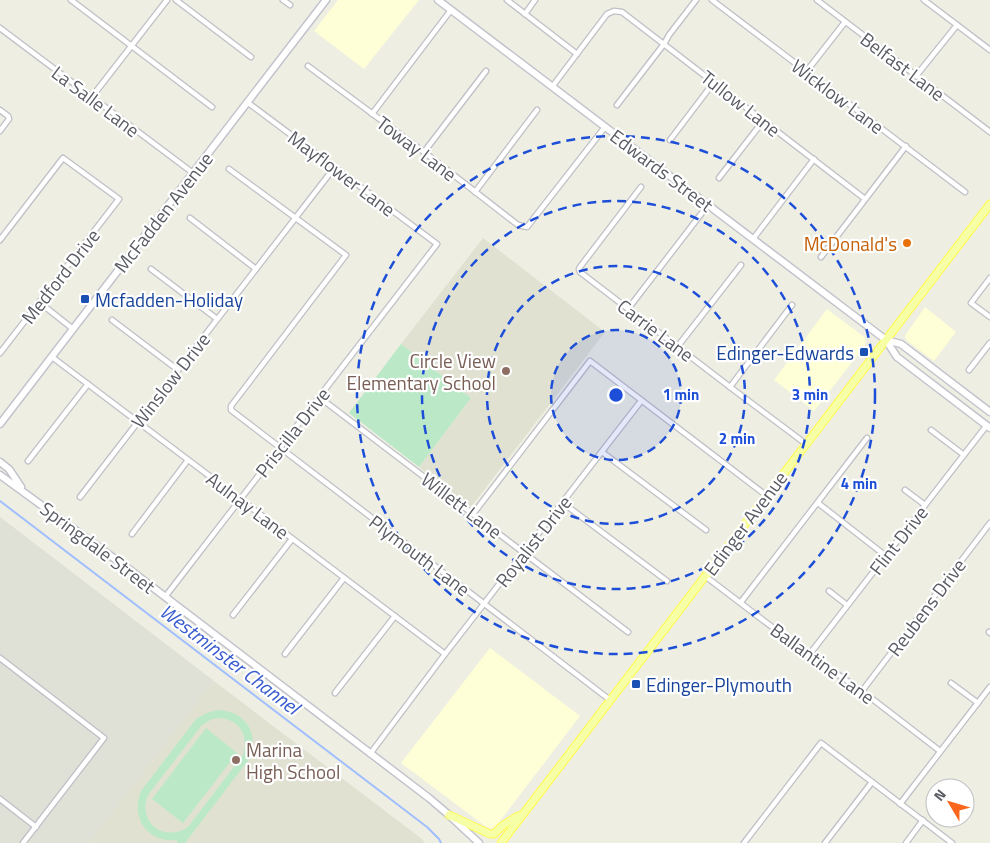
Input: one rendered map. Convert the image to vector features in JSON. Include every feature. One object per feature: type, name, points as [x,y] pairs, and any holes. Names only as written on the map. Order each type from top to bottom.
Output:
[{"type":"main road","name":"Edinger Avenue","points":[[501,843],[990,204]]},
{"type":"main road","points":[[450,815],[490,834],[494,834],[502,826],[523,814]]},
{"type":"street","points":[[71,0],[212,107]]},
{"type":"street","points":[[91,98],[167,0]]},
{"type":"street","points":[[176,0],[251,57]]},
{"type":"street","points":[[283,0],[290,5]]},
{"type":"street","name":"McFadden Avenue","points":[[0,424],[326,0]]},
{"type":"street","name":"Edwards Street","points":[[438,0],[886,340],[897,357],[988,426]]},
{"type":"street","points":[[507,0],[577,54],[552,87]]},
{"type":"street","points":[[525,14],[535,0]]},
{"type":"street","points":[[617,105],[696,0]]},
{"type":"street","name":"Wicklow Lane","points":[[712,0],[965,192]]},
{"type":"street","name":"Belfast Lane","points":[[817,0],[990,132]]},
{"type":"street","points":[[924,0],[990,50]]},
{"type":"street","points":[[372,114],[451,10]]},
{"type":"street","name":"Tullow Lane","points":[[577,54],[608,14],[614,11],[622,12],[865,199]]},
{"type":"street","points":[[806,72],[845,22]]},
{"type":"street","points":[[916,76],[957,25]]},
{"type":"street","name":"La Salle Lane","points":[[0,28],[193,173]]},
{"type":"street","name":"Toway Lane","points":[[308,66],[518,225],[527,227],[606,127]]},
{"type":"street","points":[[424,152],[486,71]]},
{"type":"street","points":[[670,140],[714,82]]},
{"type":"street","name":"Mayflower Lane","points":[[247,102],[438,244]]},
{"type":"street","points":[[0,110],[9,119],[0,131]]},
{"type":"street","points":[[475,192],[537,110]]},
{"type":"street","points":[[719,178],[763,121]]},
{"type":"street","points":[[821,257],[906,146]]},
{"type":"street","name":"Medford Drive","points":[[0,240],[63,158],[119,198],[1,350]]},
{"type":"street","points":[[753,239],[814,160]]},
{"type":"street","name":"Winslow Drive","points":[[80,497],[334,168]]},
{"type":"street","points":[[229,169],[296,218]]},
{"type":"street","name":"Carrie Lane","points":[[640,187],[579,269],[580,272],[806,444]]},
{"type":"street","points":[[628,309],[708,205]]},
{"type":"street","points":[[190,218],[256,269]]},
{"type":"street","name":"Plymouth Lane","points":[[296,218],[346,256],[231,406],[231,410],[610,700]]},
{"type":"street","name":"Priscilla Drive","points":[[165,597],[438,244]]},
{"type":"street","points":[[678,346],[741,265]]},
{"type":"street","points":[[151,269],[217,319]]},
{"type":"street","points":[[990,278],[971,303],[990,318]]},
{"type":"street","points":[[39,302],[73,329]]},
{"type":"street","points":[[730,387],[792,305]]},
{"type":"street","points":[[112,320],[178,370]]},
{"type":"street","name":"Edwards Street","points":[[886,340],[901,344],[990,412]]},
{"type":"street","points":[[969,370],[990,343]]},
{"type":"street","name":"Aulnay Lane","points":[[52,356],[445,654]]},
{"type":"street","points":[[473,514],[590,362],[766,496]]},
{"type":"street","points":[[28,461],[88,384]]},
{"type":"street","name":"Willett Lane","points":[[319,397],[628,632]]},
{"type":"street","name":"Royalist Drive","points":[[370,754],[641,401]]},
{"type":"street","name":"Flint Drive","points":[[808,655],[988,426]]},
{"type":"street","points":[[931,430],[964,455]]},
{"type":"street","points":[[741,602],[867,438]]},
{"type":"street","points":[[602,452],[706,530]]},
{"type":"street","points":[[132,534],[188,460]]},
{"type":"street","points":[[0,462],[8,469],[25,492]]},
{"type":"street","name":"Springdale Street","points":[[0,475],[165,597],[429,798],[450,815],[478,843]]},
{"type":"street","points":[[905,490],[925,505]]},
{"type":"street","points":[[562,502],[667,581]]},
{"type":"street","points":[[818,503],[886,556]]},
{"type":"street","name":"Reubens Drive","points":[[862,691],[990,524]]},
{"type":"street","points":[[233,615],[292,539]]},
{"type":"street","name":"Ballantine Lane","points":[[705,576],[808,655],[862,691],[940,752]]},
{"type":"street","points":[[284,654],[344,578]]},
{"type":"street","points":[[828,591],[847,605]]},
{"type":"street","points":[[335,692],[395,616]]},
{"type":"street","points":[[0,658],[104,738],[23,843]]},
{"type":"street","points":[[951,683],[978,703]]},
{"type":"street","points":[[900,804],[990,686]]},
{"type":"street","points":[[744,843],[821,743],[952,843]]},
{"type":"street","points":[[825,843],[872,782]]},
{"type":"street","points":[[0,799],[36,827]]},
{"type":"street","points":[[906,843],[923,820]]},
{"type":"shaded area","points":[[338,0],[419,0],[364,69],[314,31]]},
{"type":"shaded area","name":"Circle View Elementary School","points":[[483,238],[605,332],[471,507],[419,467],[471,398],[401,344]]},
{"type":"shaded area","points":[[925,307],[956,332],[934,361],[907,341],[905,337]]},
{"type":"shaded area","points":[[827,309],[865,338],[866,343],[814,411],[774,380]]},
{"type":"shaded area","points":[[401,344],[471,398],[419,467],[349,413]]},
{"type":"shaded area","points":[[0,517],[214,681],[89,843],[0,843]]},
{"type":"shaded area","points":[[490,648],[580,716],[497,825],[491,829],[401,763]]},
{"type":"shaded area","name":"Marina High School","points":[[214,681],[422,839],[425,843],[89,843]]},
{"type":"shaded area","points":[[219,710],[236,715],[248,725],[253,740],[250,758],[185,843],[177,843],[177,840],[167,840],[150,833],[144,827],[138,810],[141,791],[196,719],[207,713]],"holes":[[[212,719],[226,719],[237,725],[244,735],[245,748],[243,755],[188,827],[170,833],[155,827],[149,821],[146,814],[148,795],[202,725]]]},
{"type":"shaded area","points":[[206,728],[237,753],[183,823],[152,799]]},
{"type":"waterway","name":"Westminster Channel","points":[[0,501],[427,827],[441,843]]},
{"type":"place","name":"McDonald's","points":[[907,243]]},
{"type":"place","name":"Mcfadden-Holiday","points":[[85,299]]},
{"type":"place","name":"Edinger-Edwards","points":[[864,352]]},
{"type":"place","name":"Circle View Elementary School","points":[[506,371]]},
{"type":"place","name":"Edinger-Plymouth","points":[[636,684]]},
{"type":"place","name":"Marina High School","points":[[236,760]]}]
